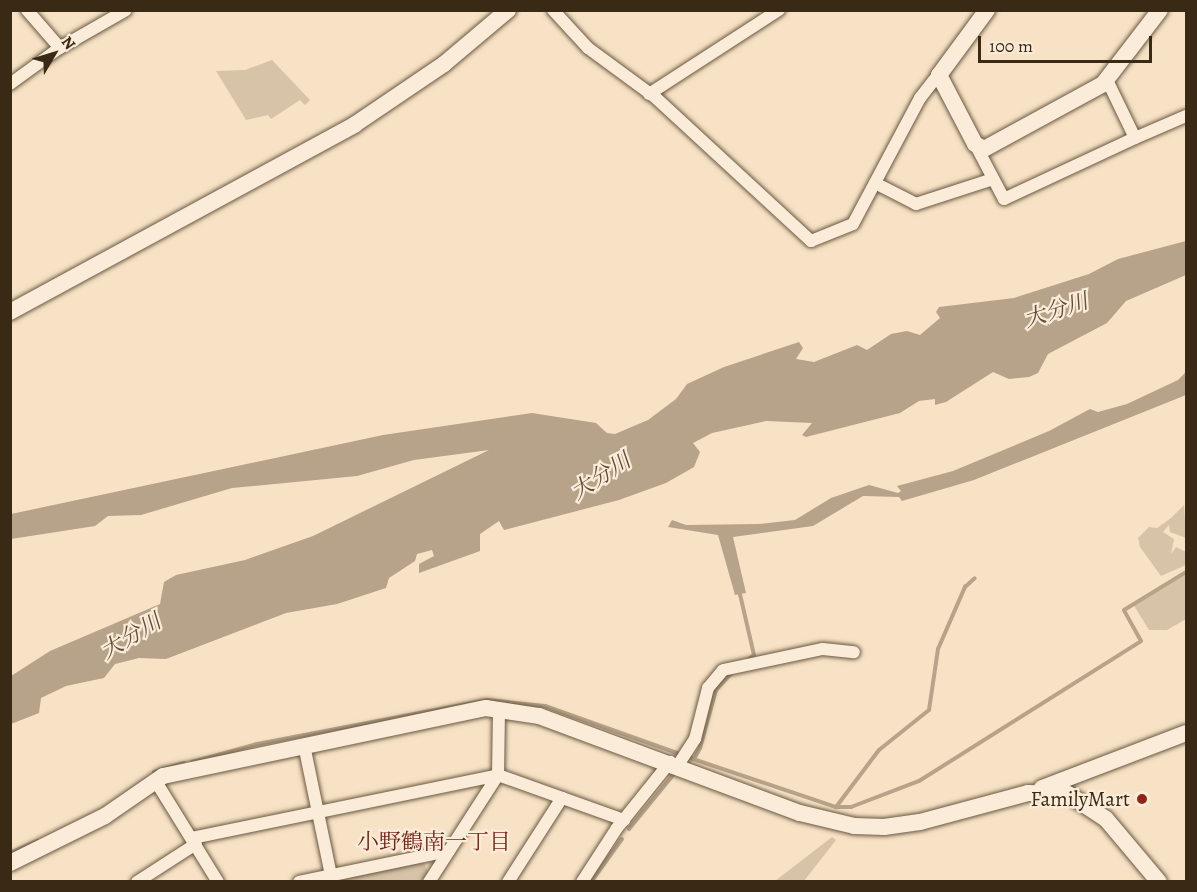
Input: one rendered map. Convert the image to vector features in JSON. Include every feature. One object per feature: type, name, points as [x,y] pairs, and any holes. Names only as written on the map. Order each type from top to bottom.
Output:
[{"type":"street","points":[[27,10],[60,48]]},
{"type":"street","points":[[10,84],[60,48],[126,10]]},
{"type":"street","points":[[10,312],[354,126],[444,64],[508,10]]},
{"type":"street","points":[[553,10],[588,48],[649,94],[811,241],[850,227],[920,98],[987,10]]},
{"type":"street","points":[[649,94],[779,10]]},
{"type":"street","points":[[975,144],[988,148],[1107,80],[1160,10]]},
{"type":"street","points":[[941,71],[941,85],[1004,199],[1186,116]]},
{"type":"street","points":[[1107,80],[1135,138]]},
{"type":"street","points":[[875,183],[916,204],[993,179]]},
{"type":"street","points":[[582,882],[624,820],[695,739],[708,688],[723,670],[823,649],[854,652]]},
{"type":"street","points":[[10,862],[105,816],[155,780],[171,773],[469,709],[499,709],[530,714],[674,764],[812,817],[868,827],[920,822],[1028,793],[1186,733]]},
{"type":"street","points":[[429,882],[498,775],[499,709]]},
{"type":"street","points":[[304,745],[331,875]]},
{"type":"street","points":[[137,882],[194,841],[318,811],[498,775],[624,820]]},
{"type":"street","points":[[155,780],[218,882]]},
{"type":"street","points":[[1028,793],[1068,794],[1090,806],[1160,882]]},
{"type":"street","points":[[508,882],[562,798]]},
{"type":"street","points":[[299,882],[449,851]]},
{"type":"shaded area","points":[[272,60],[310,100],[305,105],[300,100],[271,119],[268,115],[246,120],[216,71],[245,70]]},
{"type":"shaded area","points":[[1184,505],[1186,538],[1170,532],[1169,525],[1163,532],[1174,539],[1171,554],[1176,547],[1186,552],[1186,565],[1161,576],[1140,547],[1138,538],[1149,527],[1157,528],[1171,518]]},
{"type":"shaded area","points":[[1186,570],[1186,619],[1167,630],[1149,630],[1133,604]]},
{"type":"shaded area","points":[[832,837],[836,840],[804,881],[775,881]]},
{"type":"shaded area","points":[[423,861],[428,872],[422,881],[320,882]]},
{"type":"water","name":"大分川","points":[[1186,241],[1186,275],[1126,301],[1107,323],[1048,354],[1038,373],[1029,377],[1009,379],[993,372],[946,402],[935,405],[935,399],[919,401],[900,413],[806,437],[802,435],[812,423],[766,421],[712,433],[693,443],[700,452],[694,467],[666,483],[619,500],[504,530],[499,521],[480,534],[480,551],[419,573],[419,564],[434,556],[432,550],[417,554],[415,561],[389,578],[386,588],[337,604],[286,613],[166,659],[139,658],[115,664],[104,678],[66,686],[41,698],[39,713],[11,724],[11,676],[50,651],[160,604],[164,582],[176,575],[245,560],[313,536],[489,450],[414,460],[357,476],[232,488],[141,515],[108,516],[95,526],[11,539],[11,514],[383,435],[532,413],[596,423],[607,433],[615,434],[648,420],[676,399],[687,384],[724,367],[799,342],[803,348],[796,359],[814,362],[857,345],[867,350],[891,334],[907,331],[920,335],[940,318],[936,312],[939,307],[1014,298],[1089,274],[1118,259]]},
{"type":"water","points":[[1186,372],[1186,395],[974,480],[902,501],[899,497],[863,496],[813,526],[733,537],[746,593],[735,595],[718,535],[668,527],[672,520],[686,525],[759,524],[795,520],[831,498],[869,485],[898,493],[901,491],[897,486],[953,471],[1049,431],[1090,409],[1098,412],[1127,404],[1178,380]]},
{"type":"waterway","points":[[836,807],[851,807],[919,781],[1141,641],[1124,610],[1186,572]]},
{"type":"waterway","points":[[693,759],[836,807],[879,750],[929,710],[938,649],[965,587],[975,578]]},
{"type":"waterway","points":[[739,590],[754,655],[746,661]]},
{"type":"waterway","points":[[192,762],[257,744],[487,700],[545,706],[694,759],[700,748],[716,690],[733,672]]},
{"type":"waterway","points":[[154,772],[184,763]]},
{"type":"waterway","points":[[629,829],[674,774]]},
{"type":"waterway","points":[[591,882],[622,839]]},
{"type":"waterway","points":[[10,853],[37,841]]},
{"type":"place","name":"FamilyMart","points":[[1142,799]]},
{"type":"district","name":"小野鶴南一丁目","points":[[434,843]]}]
